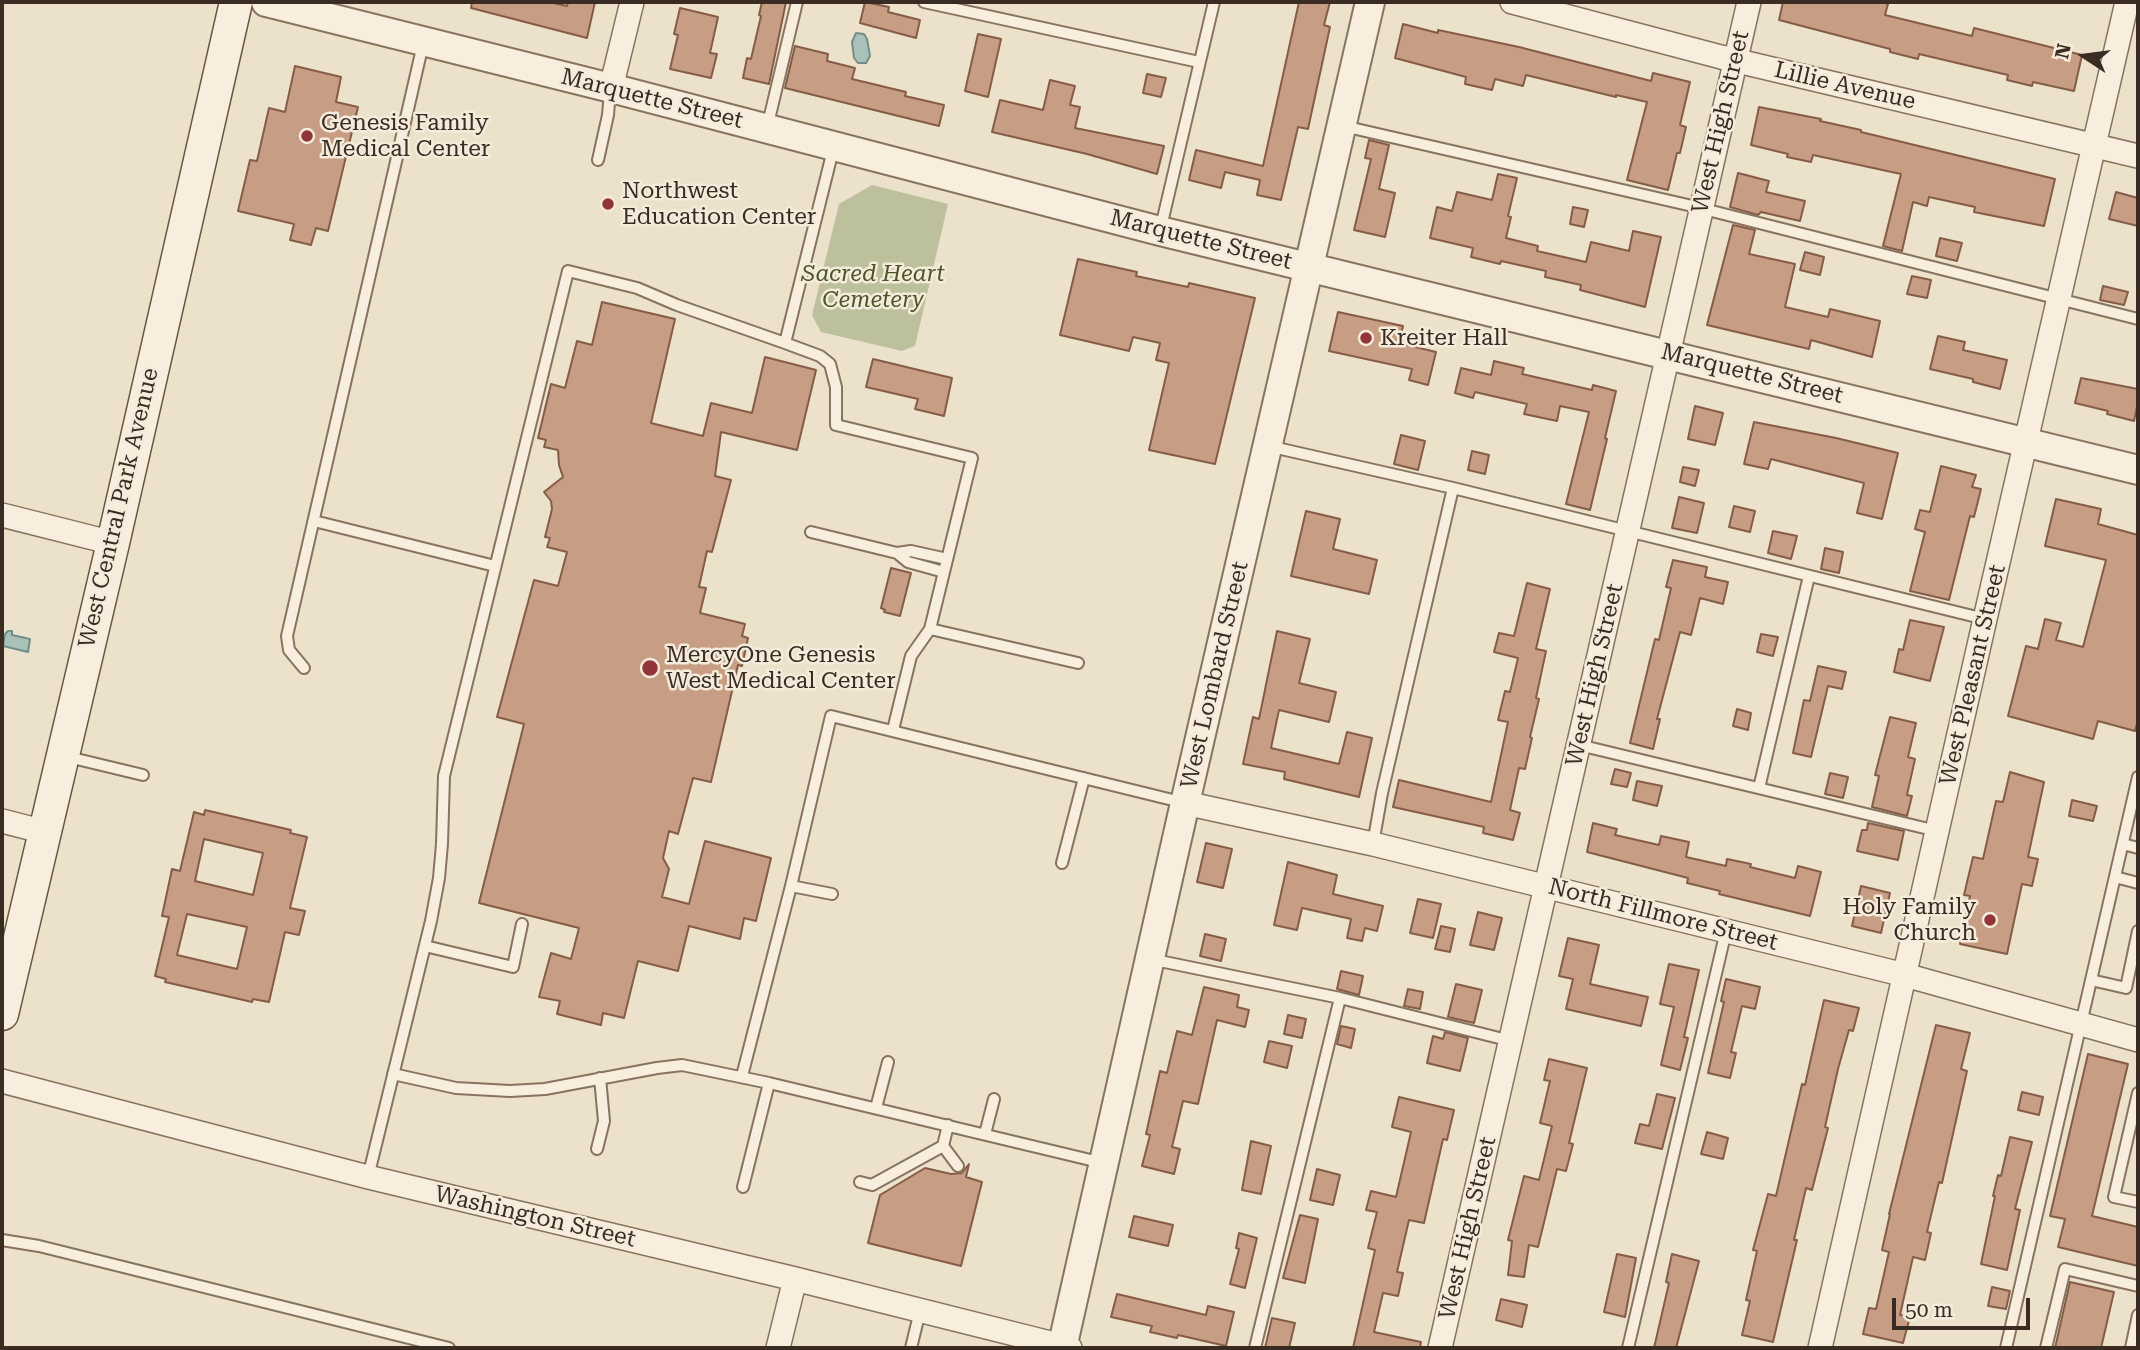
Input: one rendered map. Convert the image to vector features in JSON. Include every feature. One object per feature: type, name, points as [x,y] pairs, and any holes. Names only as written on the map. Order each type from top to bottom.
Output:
[{"type":"main road","name":"West Central Park Avenue","points":[[2,1014],[9,953],[45,832],[236,2]]},
{"type":"street","name":"Marquette Street","points":[[266,2],[611,88],[1160,231],[2138,470]]},
{"type":"street","points":[[611,88],[632,2]]},
{"type":"street","name":"West Lombard Street","points":[[1065,1348],[1103,1163],[1370,2]]},
{"type":"street","name":"Lillie Avenue","points":[[1512,2],[1735,60],[2138,156]]},
{"type":"street","name":"West High Street","points":[[1440,1348],[1749,2]]},
{"type":"street","name":"West Pleasant Street","points":[[1820,1348],[2127,2]]},
{"type":"street","points":[[2,515],[113,543]]},
{"type":"street","name":"North Fillmore Street","points":[[1185,803],[1373,844],[1905,975],[2138,1040]]},
{"type":"street","points":[[2,821],[45,832]]},
{"type":"street","name":"Washington Street","points":[[2,1081],[368,1177],[795,1279],[1065,1348]]},
{"type":"street","points":[[778,1348],[795,1279]]},
{"type":"lane","points":[[766,128],[797,2]]},
{"type":"lane","points":[[924,2],[1199,62]]},
{"type":"lane","points":[[1160,231],[1214,2]]},
{"type":"lane","points":[[303,668],[289,650],[287,636],[424,41]]},
{"type":"lane","points":[[598,160],[611,88]]},
{"type":"lane","points":[[1343,126],[1701,209],[2138,319]]},
{"type":"lane","points":[[785,343],[834,146]]},
{"type":"lane","points":[[368,1177],[439,878],[444,776],[568,271],[637,288],[820,356],[830,364],[836,387],[836,425],[972,458],[930,629],[911,656],[893,730]]},
{"type":"lane","points":[[1268,446],[1453,488],[1985,619]]},
{"type":"lane","points":[[1373,844],[1382,793],[1453,488]]},
{"type":"lane","points":[[314,521],[495,566]]},
{"type":"lane","points":[[811,532],[897,553],[911,551],[947,559]]},
{"type":"lane","points":[[897,553],[908,562],[944,572]]},
{"type":"lane","points":[[1759,788],[1809,576]]},
{"type":"lane","points":[[930,629],[1078,663]]},
{"type":"lane","points":[[742,1076],[831,716],[1185,803]]},
{"type":"lane","points":[[1579,745],[1937,831]]},
{"type":"lane","points":[[62,755],[143,775]]},
{"type":"lane","points":[[2006,1348],[2138,777]]},
{"type":"lane","points":[[1062,863],[1084,778]]},
{"type":"lane","points":[[2123,844],[2138,848]]},
{"type":"lane","points":[[2115,877],[2138,883]]},
{"type":"lane","points":[[791,886],[832,894]]},
{"type":"lane","points":[[425,946],[513,967],[522,924]]},
{"type":"lane","points":[[1628,1348],[1726,931]]},
{"type":"lane","points":[[2091,980],[2126,988],[2138,931]]},
{"type":"lane","points":[[1150,959],[1340,998],[1511,1041]]},
{"type":"lane","points":[[1255,1348],[1340,998]]},
{"type":"lane","points":[[876,1108],[888,1062]]},
{"type":"lane","points":[[393,1074],[456,1088],[500,1091],[545,1089],[682,1065],[742,1076],[1103,1163]]},
{"type":"lane","points":[[597,1149],[604,1121],[600,1078]]},
{"type":"lane","points":[[743,1187],[769,1083]]},
{"type":"lane","points":[[2138,1093],[2114,1197],[2138,1202]]},
{"type":"lane","points":[[985,1134],[994,1098]]},
{"type":"lane","points":[[860,1182],[872,1185],[943,1146],[948,1125]]},
{"type":"lane","points":[[943,1146],[958,1166]]},
{"type":"lane","points":[[2,1240],[40,1247],[449,1348]]},
{"type":"lane","points":[[2046,1348],[2065,1269],[2138,1286]]},
{"type":"lane","points":[[911,1348],[920,1311]]},
{"type":"lane","points":[[2131,1348],[2138,1315]]},
{"type":"green space","name":"Sacred Heart Cemetery","points":[[872,185],[948,204],[915,346],[902,351],[821,332],[812,315],[839,204]]},
{"type":"water","points":[[856,33],[864,34],[867,39],[870,56],[866,63],[858,63],[854,58],[852,42]]},
{"type":"water","points":[[8,631],[12,631],[12,635],[30,639],[28,652],[3,646]]},
{"type":"building","points":[[472,2],[549,2],[567,6],[568,2],[595,2],[587,38],[471,8]]},
{"type":"building","points":[[762,2],[786,2],[769,84],[743,78],[747,58],[751,59]]},
{"type":"building","points":[[865,2],[889,7],[888,12],[920,20],[916,38],[860,23]]},
{"type":"building","points":[[1299,2],[1330,2],[1324,25],[1330,27],[1308,129],[1298,127],[1281,200],[1257,195],[1260,180],[1225,172],[1221,188],[1189,180],[1196,150],[1263,166]]},
{"type":"building","points":[[1783,2],[1881,2],[1888,4],[1885,15],[1972,36],[1974,28],[2082,55],[2074,91],[2033,82],[2032,86],[2007,80],[2008,75],[1919,54],[1918,59],[1779,20]]},
{"type":"building","points":[[680,8],[718,17],[710,53],[717,54],[711,78],[670,69],[678,35],[674,34]]},
{"type":"building","points":[[1403,24],[1519,47],[1651,81],[1653,73],[1690,82],[1680,125],[1686,127],[1668,190],[1627,180],[1647,102],[1526,75],[1523,86],[1495,79],[1492,90],[1465,84],[1466,77],[1395,58]]},
{"type":"building","points":[[978,34],[1001,39],[988,97],[965,91]]},
{"type":"building","points":[[795,46],[828,54],[827,61],[855,68],[852,79],[906,92],[905,96],[944,105],[939,126],[785,88]]},
{"type":"building","name":"Genesis Family Medical Center","points":[[295,66],[341,77],[336,102],[358,107],[328,231],[316,228],[311,245],[290,240],[294,224],[238,211],[250,160],[257,161],[269,108],[285,112]]},
{"type":"building","points":[[1147,74],[1166,78],[1161,97],[1143,93]]},
{"type":"building","points":[[1050,80],[1075,86],[1070,105],[1080,107],[1075,128],[1164,146],[1157,174],[1087,154],[992,132],[1000,100],[1043,110]]},
{"type":"building","points":[[1759,107],[1821,119],[1820,121],[1861,132],[2055,179],[2044,226],[1974,212],[1975,207],[1929,197],[1927,206],[1913,202],[1902,251],[1883,246],[1901,174],[1813,155],[1811,162],[1751,145]]},
{"type":"building","points":[[1369,140],[1389,145],[1379,189],[1395,193],[1385,237],[1354,230],[1371,159],[1365,158]]},
{"type":"building","points":[[1738,173],[1769,181],[1766,192],[1805,201],[1800,221],[1761,212],[1758,215],[1730,207]]},
{"type":"building","points":[[1498,174],[1517,178],[1506,238],[1538,246],[1537,251],[1586,262],[1591,242],[1629,251],[1633,231],[1661,237],[1645,307],[1580,290],[1581,285],[1545,277],[1546,271],[1471,257],[1473,248],[1430,238],[1437,207],[1452,211],[1457,192],[1492,200]]},
{"type":"building","points":[[2116,192],[2138,198],[2138,226],[2109,219]]},
{"type":"building","points":[[1573,207],[1588,210],[1584,227],[1570,224]]},
{"type":"building","points":[[1733,225],[1755,230],[1749,254],[1795,264],[1785,307],[1828,317],[1830,309],[1880,321],[1872,357],[1811,340],[1809,349],[1707,325]]},
{"type":"building","points":[[1940,238],[1962,243],[1957,261],[1936,256]]},
{"type":"building","points":[[1805,252],[1824,257],[1820,275],[1800,270]]},
{"type":"building","points":[[1078,259],[1137,272],[1136,276],[1188,287],[1189,283],[1255,298],[1215,464],[1149,450],[1169,363],[1156,360],[1160,343],[1133,337],[1129,351],[1060,335]]},
{"type":"building","points":[[1912,276],[1931,280],[1927,298],[1907,294]]},
{"type":"building","points":[[2103,286],[2128,292],[2124,305],[2100,300]]},
{"type":"building","points":[[602,302],[675,319],[651,423],[703,436],[711,403],[752,413],[765,357],[816,370],[797,450],[721,432],[715,476],[731,480],[712,552],[707,551],[699,587],[706,588],[700,613],[745,624],[742,636],[748,638],[742,666],[738,665],[711,782],[693,778],[678,834],[669,831],[663,858],[669,869],[662,897],[689,904],[705,841],[771,858],[756,921],[744,918],[740,939],[689,926],[678,971],[638,961],[624,1018],[603,1013],[601,1025],[557,1014],[560,1001],[539,997],[551,953],[571,959],[579,928],[479,903],[524,724],[497,717],[534,580],[558,586],[567,552],[547,547],[550,538],[545,537],[552,509],[551,501],[544,492],[563,477],[558,450],[544,447],[546,440],[538,438],[551,384],[565,388],[577,341],[592,345]]},
{"type":"building","name":"Kreiter Hall","points":[[1338,312],[1403,326],[1399,343],[1436,352],[1428,385],[1409,380],[1412,369],[1329,351]]},
{"type":"building","points":[[1938,336],[1965,342],[1963,350],[2007,360],[2000,389],[1973,382],[1973,379],[1930,369]]},
{"type":"building","points":[[873,359],[952,378],[944,416],[915,409],[918,399],[866,387]]},
{"type":"building","points":[[1494,361],[1524,368],[1522,374],[1592,390],[1593,385],[1616,391],[1590,510],[1566,504],[1589,412],[1560,406],[1557,421],[1524,414],[1527,404],[1475,392],[1473,398],[1455,393],[1461,368],[1491,375]]},
{"type":"building","points":[[2081,378],[2138,389],[2134,421],[2075,403]]},
{"type":"building","points":[[1695,406],[1723,413],[1715,445],[1688,439]]},
{"type":"building","points":[[1754,422],[1898,453],[1882,519],[1857,513],[1864,483],[1771,459],[1768,469],[1744,464]]},
{"type":"building","points":[[1401,435],[1425,441],[1418,470],[1394,464]]},
{"type":"building","points":[[1472,451],[1489,455],[1485,474],[1468,470]]},
{"type":"building","points":[[1941,466],[1976,475],[1972,487],[1981,489],[1974,517],[1970,516],[1949,600],[1910,591],[1925,532],[1915,529],[1920,510],[1930,512]]},
{"type":"building","points":[[1683,467],[1699,470],[1695,486],[1680,482]]},
{"type":"building","points":[[1679,497],[1704,503],[1697,533],[1672,528]]},
{"type":"building","points":[[2056,499],[2101,509],[2098,524],[2138,535],[2138,719],[2135,731],[2098,721],[2093,739],[2008,716],[2026,646],[2038,649],[2045,619],[2061,623],[2056,640],[2083,647],[2106,560],[2045,546]]},
{"type":"building","points":[[1734,506],[1755,511],[1750,532],[1729,527]]},
{"type":"building","points":[[1306,511],[1340,519],[1333,549],[1377,560],[1369,594],[1291,576]]},
{"type":"building","points":[[1773,531],[1797,536],[1791,559],[1768,553]]},
{"type":"building","points":[[1825,548],[1843,552],[1839,573],[1821,569]]},
{"type":"building","points":[[1673,560],[1707,567],[1705,577],[1728,582],[1723,604],[1700,598],[1691,635],[1680,632],[1657,719],[1660,719],[1653,749],[1630,743],[1655,639],[1659,640],[1671,588],[1666,587]]},
{"type":"building","points":[[891,568],[911,573],[900,616],[884,612],[881,608]]},
{"type":"building","points":[[1527,583],[1550,589],[1536,649],[1546,651],[1536,698],[1539,699],[1530,737],[1532,738],[1525,769],[1519,768],[1510,810],[1520,813],[1513,840],[1483,833],[1484,827],[1393,807],[1399,780],[1491,802],[1508,722],[1498,720],[1505,691],[1510,692],[1518,658],[1494,652],[1499,633],[1514,636]]},
{"type":"building","points":[[1910,620],[1944,627],[1930,681],[1894,672],[1899,649],[1903,650]]},
{"type":"building","points":[[1277,631],[1310,639],[1299,683],[1336,692],[1329,722],[1279,710],[1271,748],[1339,764],[1347,732],[1372,738],[1359,797],[1284,779],[1285,772],[1243,764],[1253,717],[1259,719]]},
{"type":"building","points":[[1761,634],[1778,637],[1773,656],[1757,652]]},
{"type":"building","points":[[1818,666],[1846,672],[1842,689],[1828,686],[1811,757],[1793,753],[1804,700],[1810,701]]},
{"type":"building","points":[[1737,709],[1751,713],[1748,730],[1733,726]]},
{"type":"building","points":[[1890,717],[1916,723],[1908,757],[1915,759],[1907,795],[1912,796],[1907,816],[1872,807],[1879,776],[1875,775]]},
{"type":"building","points":[[1615,769],[1631,773],[1627,787],[1611,784]]},
{"type":"building","name":"Holy Family Church","points":[[2010,772],[2044,782],[2028,857],[2038,859],[2032,886],[2022,884],[2007,954],[1960,944],[1970,896],[1964,895],[1973,857],[1983,859],[1996,801],[2003,802]]},
{"type":"building","points":[[1830,773],[1848,777],[1843,798],[1825,794]]},
{"type":"building","points":[[1637,781],[1662,786],[1657,806],[1633,800]]},
{"type":"building","points":[[2072,800],[2097,806],[2093,821],[2069,816]]},
{"type":"building","points":[[205,810],[291,830],[290,833],[307,837],[290,908],[305,911],[299,935],[285,932],[269,1002],[253,999],[252,1002],[165,982],[166,979],[155,976],[169,917],[162,916],[172,869],[180,871],[194,812],[204,815]],"holes":[[[204,839],[263,853],[253,895],[195,881]],[[187,914],[247,927],[237,969],[177,955]]]},
{"type":"building","points":[[1593,823],[1617,829],[1615,835],[1659,845],[1661,836],[1689,842],[1686,857],[1726,866],[1727,859],[1795,878],[1798,866],[1821,872],[1810,916],[1719,894],[1720,891],[1687,883],[1688,878],[1587,852]]},
{"type":"building","points":[[1868,823],[1904,831],[1898,860],[1857,851],[1862,830],[1867,830]]},
{"type":"building","points":[[1206,843],[1232,849],[1223,888],[1197,882]]},
{"type":"building","points":[[1288,862],[1337,875],[1333,894],[1383,906],[1377,931],[1365,928],[1362,941],[1347,938],[1351,919],[1302,908],[1297,930],[1274,925]]},
{"type":"building","points":[[1861,886],[1890,893],[1881,933],[1852,926]]},
{"type":"building","points":[[1418,899],[1441,904],[1433,938],[1410,933]]},
{"type":"building","points":[[1478,912],[1502,918],[1494,950],[1470,945]]},
{"type":"building","points":[[1441,926],[1455,929],[1450,952],[1435,949]]},
{"type":"building","points":[[1205,934],[1226,939],[1221,961],[1200,956]]},
{"type":"building","points":[[1568,938],[1599,945],[1590,984],[1648,997],[1641,1026],[1566,1009],[1573,979],[1559,976]]},
{"type":"building","points":[[1669,964],[1699,970],[1684,1037],[1688,1038],[1680,1070],[1661,1065],[1674,1007],[1660,1004]]},
{"type":"building","points":[[1341,971],[1363,976],[1359,995],[1337,989]]},
{"type":"building","points":[[1726,979],[1760,987],[1755,1009],[1742,1006],[1731,1052],[1736,1053],[1730,1078],[1708,1073],[1724,1002],[1721,1001]]},
{"type":"building","points":[[1456,984],[1482,990],[1474,1023],[1448,1017]]},
{"type":"building","points":[[1204,987],[1239,995],[1237,1007],[1249,1010],[1245,1027],[1217,1020],[1198,1104],[1183,1101],[1172,1147],[1180,1149],[1174,1174],[1142,1166],[1160,1071],[1167,1073],[1177,1031],[1192,1035]]},
{"type":"building","points":[[1408,989],[1423,992],[1420,1009],[1404,1006]]},
{"type":"building","points":[[1824,1000],[1859,1008],[1853,1031],[1849,1030],[1838,1069],[1825,1127],[1828,1128],[1812,1190],[1806,1188],[1773,1342],[1742,1335],[1750,1301],[1746,1300],[1757,1251],[1753,1250],[1768,1194],[1776,1196]]},
{"type":"building","points":[[1288,1015],[1306,1019],[1302,1038],[1284,1034]]},
{"type":"building","points":[[1936,1025],[1970,1033],[1961,1069],[1967,1071],[1942,1183],[1939,1182],[1927,1232],[1931,1233],[1925,1260],[1913,1257],[1900,1315],[1910,1317],[1903,1343],[1863,1334],[1869,1308],[1876,1309],[1889,1252],[1882,1250],[1889,1214]]},
{"type":"building","points":[[1341,1026],[1355,1029],[1351,1048],[1337,1044]]},
{"type":"building","points":[[1445,1032],[1468,1038],[1460,1071],[1427,1063],[1433,1036],[1443,1039]]},
{"type":"building","points":[[1269,1041],[1292,1046],[1287,1068],[1264,1062]]},
{"type":"building","points":[[2088,1054],[2128,1064],[2092,1216],[2138,1227],[2138,1266],[2058,1247],[2065,1219],[2050,1216]]},
{"type":"building","points":[[1549,1059],[1587,1068],[1569,1143],[1573,1144],[1566,1171],[1557,1169],[1538,1247],[1529,1245],[1524,1277],[1508,1275],[1512,1241],[1508,1240],[1524,1176],[1539,1180],[1552,1126],[1540,1123],[1550,1081],[1544,1080]]},
{"type":"building","points":[[2022,1092],[2043,1097],[2039,1115],[2018,1110]]},
{"type":"building","points":[[1657,1094],[1675,1098],[1662,1149],[1635,1143],[1640,1124],[1649,1126]]},
{"type":"building","points":[[1399,1097],[1454,1110],[1447,1140],[1443,1139],[1424,1223],[1409,1220],[1397,1272],[1403,1273],[1398,1296],[1383,1293],[1374,1332],[1421,1342],[1420,1348],[1353,1348],[1375,1250],[1368,1248],[1377,1212],[1366,1210],[1371,1191],[1396,1197],[1411,1132],[1392,1127]]},
{"type":"building","points":[[1707,1132],[1728,1138],[1723,1159],[1701,1154]]},
{"type":"building","points":[[2010,1137],[2032,1142],[2015,1209],[2020,1210],[2007,1270],[1981,1264],[1993,1196],[1998,1175],[2001,1176]]},
{"type":"building","points":[[1251,1141],[1271,1146],[1261,1194],[1242,1190]]},
{"type":"building","points":[[969,1164],[966,1177],[982,1182],[961,1266],[868,1243],[880,1195],[925,1168],[951,1174],[962,1173]]},
{"type":"building","points":[[1317,1169],[1340,1175],[1333,1205],[1310,1200]]},
{"type":"building","points":[[1300,1215],[1318,1219],[1305,1283],[1283,1278]]},
{"type":"building","points":[[1134,1216],[1173,1225],[1168,1246],[1129,1237]]},
{"type":"building","points":[[1239,1233],[1257,1238],[1245,1288],[1230,1284],[1239,1249],[1236,1248]]},
{"type":"building","points":[[1617,1254],[1636,1258],[1625,1317],[1604,1312]]},
{"type":"building","points":[[1672,1254],[1699,1261],[1676,1348],[1654,1348],[1669,1283],[1666,1282]]},
{"type":"building","points":[[2070,1282],[2114,1292],[2101,1348],[2055,1348]]},
{"type":"building","points":[[1992,1287],[2010,1291],[2006,1309],[1988,1306]]},
{"type":"building","points":[[1117,1294],[1206,1315],[1208,1306],[1234,1312],[1226,1346],[1178,1335],[1177,1338],[1150,1332],[1152,1326],[1111,1317]]},
{"type":"building","points":[[1501,1299],[1527,1305],[1522,1327],[1496,1320]]},
{"type":"building","points":[[1272,1318],[1295,1323],[1289,1348],[1265,1348]]},
{"type":"place","name":"Genesis Family Medical Center","points":[[307,136]]},
{"type":"place","name":"Northwest Education Center","points":[[608,204]]},
{"type":"place","name":"Kreiter Hall","points":[[1366,338]]},
{"type":"place","name":"MercyOne Genesis West Medical Center","points":[[650,668]]},
{"type":"place","name":"Holy Family Church","points":[[1990,920]]}]
